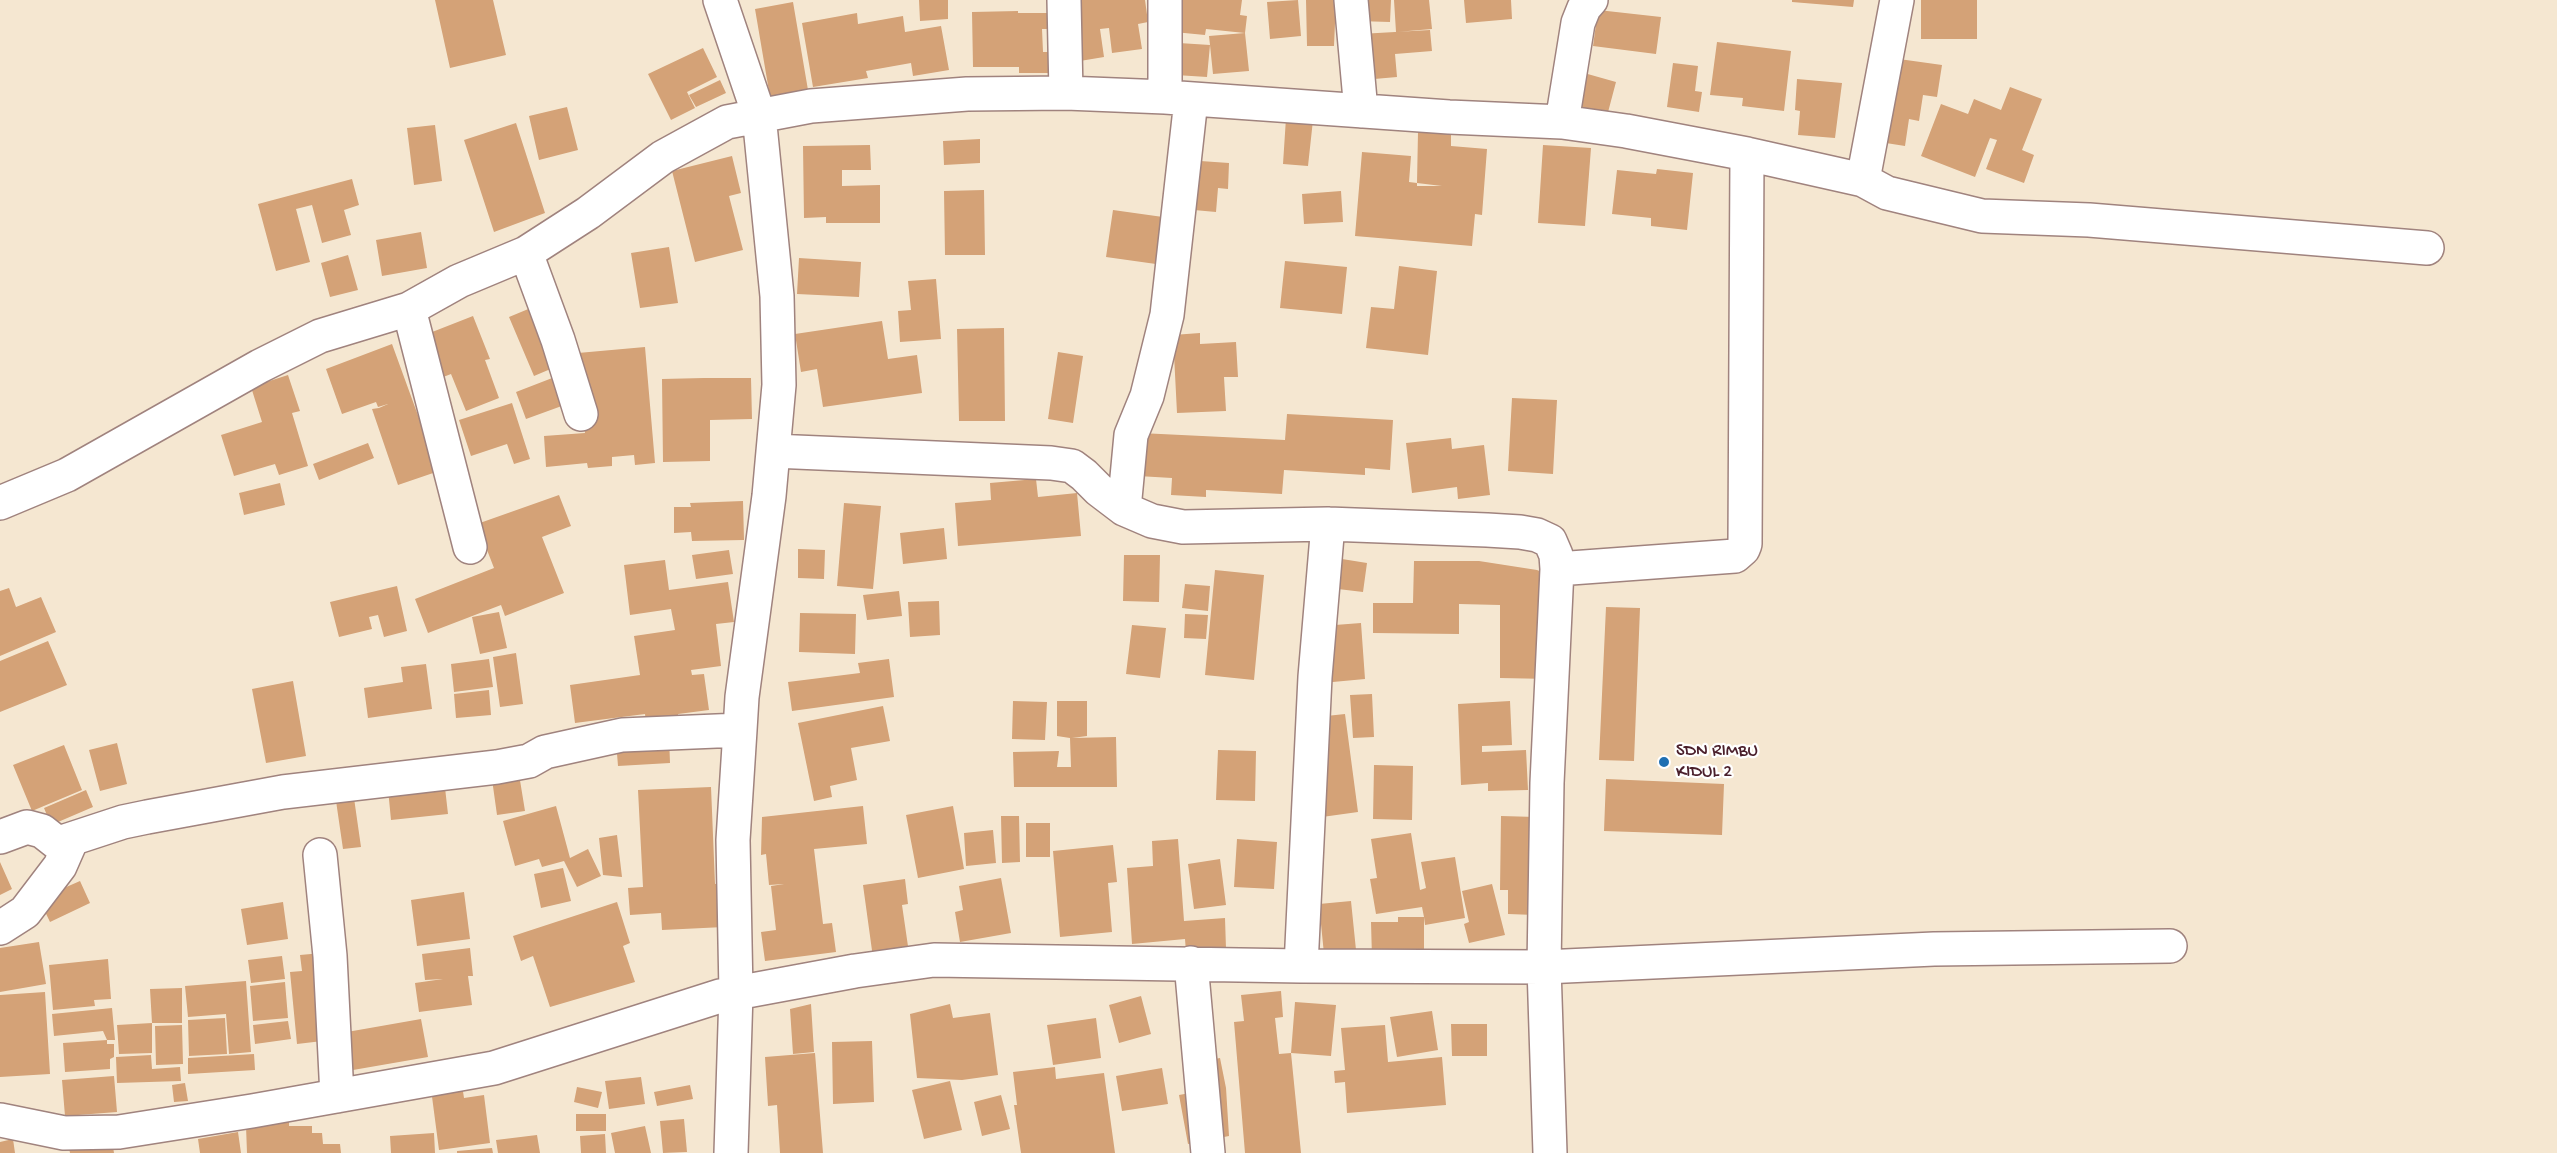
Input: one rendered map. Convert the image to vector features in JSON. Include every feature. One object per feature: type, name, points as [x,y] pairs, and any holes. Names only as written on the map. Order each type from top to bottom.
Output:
[{"type":"street","points":[[720,0],[759,115],[777,296],[779,385],[759,579],[742,697],[733,840],[736,993],[731,1153]]},
{"type":"street","points":[[1065,0],[1066,93]]},
{"type":"street","points":[[1124,509],[1131,435],[1147,396],[1167,315],[1178,99],[1165,0]]},
{"type":"street","points":[[1351,0],[1361,111]]},
{"type":"street","points":[[1562,122],[1578,23],[1584,8],[1591,0]]},
{"type":"street","points":[[1863,180],[1897,0]]},
{"type":"street","points":[[0,504],[67,475],[260,366],[320,336],[409,309],[459,281],[526,253],[588,213],[663,157],[727,122],[810,106],[967,94],[1066,93],[1562,122],[1626,131],[1747,154],[1863,180],[1887,193],[1982,216],[2089,220],[2427,248]]},
{"type":"street","points":[[1557,569],[1735,556],[1743,549],[1747,154]]},
{"type":"street","points":[[526,253],[558,340],[581,414]]},
{"type":"street","points":[[409,309],[470,547]]},
{"type":"street","points":[[773,450],[1051,463],[1072,466],[1124,509],[1152,521],[1183,527],[1329,524],[1509,531],[1537,535],[1550,541],[1556,555],[1557,569],[1547,783],[1544,967],[1550,1153]]},
{"type":"street","points":[[1301,966],[1315,677],[1329,524]]},
{"type":"street","points":[[0,837],[27,827],[42,831],[56,842],[71,841],[94,831],[147,817],[284,792],[507,765],[529,761],[545,752],[622,735],[740,730]]},
{"type":"street","points":[[0,928],[25,912],[60,866],[71,841]]},
{"type":"street","points":[[320,855],[330,956],[337,1096]]},
{"type":"street","points":[[0,1120],[122,1142],[337,1096],[494,1068],[736,993],[855,971],[934,960],[1544,967],[1934,949],[2170,946]]},
{"type":"street","points":[[1191,963],[1208,1153]]},
{"type":"building","points":[[435,0],[493,0],[506,55],[450,68]]},
{"type":"building","points":[[919,0],[948,0],[948,19],[920,21]]},
{"type":"building","points":[[1072,0],[1145,0],[1148,22],[1138,24],[1142,49],[1112,53],[1109,28],[1100,29],[1104,57],[1080,61]]},
{"type":"building","points":[[1175,0],[1242,0],[1240,15],[1247,16],[1245,33],[1206,29],[1205,35],[1174,32]]},
{"type":"building","points":[[1298,0],[1301,36],[1270,39],[1267,2]]},
{"type":"building","points":[[1306,0],[1336,0],[1334,46],[1307,46]]},
{"type":"building","points":[[1356,0],[1391,0],[1390,22],[1357,21]]},
{"type":"building","points":[[1394,0],[1429,0],[1432,29],[1396,32]]},
{"type":"building","points":[[1464,0],[1511,0],[1512,19],[1466,23]]},
{"type":"building","points":[[1792,0],[1854,0],[1853,7],[1792,2]]},
{"type":"building","points":[[1921,0],[1977,0],[1977,39],[1921,39]]},
{"type":"building","points":[[793,2],[808,90],[770,97],[755,9]]},
{"type":"building","points":[[1598,10],[1661,17],[1656,54],[1593,46]]},
{"type":"building","points":[[1018,11],[1018,13],[1055,13],[1056,29],[1042,29],[1043,52],[1054,52],[1054,73],[1019,73],[1019,67],[973,67],[972,12]]},
{"type":"building","points":[[857,13],[858,24],[903,16],[905,32],[941,26],[949,70],[913,76],[911,63],[866,71],[868,78],[813,87],[802,23]]},
{"type":"building","points":[[1430,30],[1432,51],[1395,54],[1397,77],[1363,80],[1360,34]]},
{"type":"building","points":[[1245,33],[1249,71],[1213,74],[1209,36]]},
{"type":"building","points":[[1717,42],[1791,51],[1784,111],[1742,106],[1743,98],[1710,95]]},
{"type":"building","points":[[1179,43],[1210,45],[1207,77],[1176,75]]},
{"type":"building","points":[[703,48],[717,77],[687,92],[695,108],[671,120],[648,74]]},
{"type":"building","points":[[1899,59],[1942,65],[1937,97],[1923,95],[1919,121],[1909,119],[1905,146],[1886,143]]},
{"type":"building","points":[[1673,63],[1698,66],[1695,91],[1702,92],[1699,112],[1667,107]]},
{"type":"building","points":[[1577,71],[1616,82],[1607,116],[1570,105]]},
{"type":"building","points":[[1797,79],[1842,83],[1835,138],[1798,135],[1800,111],[1795,110]]},
{"type":"building","points":[[720,80],[726,93],[696,107],[689,95]]},
{"type":"building","points":[[2010,87],[2042,99],[2022,150],[2034,155],[2024,183],[1986,169],[1997,140],[1990,138],[1975,177],[1921,156],[1941,104],[1968,114],[1974,99],[2001,110]]},
{"type":"building","points":[[567,107],[578,150],[539,160],[529,116]]},
{"type":"building","points":[[1286,118],[1313,120],[1308,166],[1283,164]]},
{"type":"building","points":[[516,123],[545,213],[494,232],[464,140]]},
{"type":"building","points":[[435,125],[442,181],[414,185],[407,128]]},
{"type":"building","points":[[1418,132],[1451,132],[1451,146],[1487,149],[1482,215],[1475,214],[1472,246],[1355,236],[1362,152],[1411,156],[1409,182],[1417,183]],"holes":[[[1417,183],[1442,186],[1417,186]]]},
{"type":"building","points":[[980,139],[980,163],[944,165],[943,141]]},
{"type":"building","points":[[870,145],[871,170],[842,170],[842,186],[880,185],[880,223],[826,223],[826,217],[804,218],[803,146]]},
{"type":"building","points":[[1543,145],[1591,148],[1585,226],[1538,223]]},
{"type":"building","points":[[732,156],[741,193],[729,196],[743,250],[695,262],[672,171]]},
{"type":"building","points":[[1186,160],[1229,163],[1228,189],[1218,188],[1216,212],[1183,209]]},
{"type":"building","points":[[1657,169],[1693,173],[1687,230],[1651,226],[1651,218],[1612,214],[1617,170],[1656,174]]},
{"type":"building","points":[[352,179],[359,205],[344,210],[351,235],[322,243],[312,205],[296,209],[310,262],[276,271],[258,204]]},
{"type":"building","points":[[984,190],[985,255],[945,255],[944,191]]},
{"type":"building","points":[[1341,191],[1343,222],[1304,224],[1302,194]]},
{"type":"building","points":[[1113,210],[1170,218],[1163,265],[1106,257]]},
{"type":"building","points":[[421,232],[427,268],[382,276],[376,240]]},
{"type":"building","points":[[669,247],[678,303],[640,308],[631,253]]},
{"type":"building","points":[[348,255],[358,290],[330,297],[321,263]]},
{"type":"building","points":[[799,258],[861,262],[859,297],[797,294]]},
{"type":"building","points":[[1285,261],[1347,267],[1342,314],[1280,308]]},
{"type":"building","points":[[1399,266],[1437,271],[1428,355],[1366,348],[1371,307],[1394,309]]},
{"type":"building","points":[[936,279],[941,339],[900,342],[898,311],[911,310],[908,281]]},
{"type":"building","points":[[538,305],[560,365],[534,376],[509,317]]},
{"type":"building","points":[[473,316],[490,359],[485,360],[499,398],[466,411],[451,374],[438,379],[422,336]]},
{"type":"building","points":[[882,321],[888,359],[917,355],[922,393],[823,407],[817,369],[801,372],[795,334]]},
{"type":"building","points":[[1004,328],[1005,421],[959,421],[957,329]]},
{"type":"building","points":[[1200,333],[1200,344],[1236,342],[1238,377],[1224,377],[1226,411],[1177,413],[1173,335]]},
{"type":"building","points":[[392,344],[420,421],[424,420],[439,471],[398,485],[372,409],[388,404],[378,407],[376,402],[342,414],[326,369]]},
{"type":"building","points":[[645,347],[655,463],[635,465],[634,455],[612,457],[612,466],[588,468],[587,463],[546,467],[544,436],[585,433],[578,353]]},
{"type":"building","points":[[1058,352],[1083,356],[1073,423],[1048,419]]},
{"type":"building","points":[[288,375],[300,411],[292,413],[308,466],[279,475],[275,464],[234,476],[221,435],[262,422],[251,387]]},
{"type":"building","points":[[560,375],[570,403],[526,419],[516,392]]},
{"type":"building","points":[[751,378],[752,419],[710,420],[710,461],[663,462],[662,379]]},
{"type":"building","points":[[1512,398],[1557,400],[1553,474],[1508,471]]},
{"type":"building","points":[[512,403],[530,459],[514,464],[507,444],[471,456],[459,420]]},
{"type":"building","points":[[1287,414],[1393,420],[1390,470],[1365,468],[1365,475],[1284,470],[1282,494],[1206,490],[1206,497],[1171,495],[1172,478],[1138,476],[1140,433],[1285,440]]},
{"type":"building","points":[[1451,438],[1452,449],[1484,445],[1490,495],[1458,499],[1457,487],[1412,493],[1406,443]]},
{"type":"building","points":[[368,443],[374,458],[319,480],[313,464]]},
{"type":"building","points":[[1036,479],[1038,497],[1077,493],[1081,536],[958,546],[955,503],[991,500],[990,483]]},
{"type":"building","points":[[280,483],[285,505],[244,515],[239,493]]},
{"type":"building","points":[[559,495],[571,526],[542,537],[564,593],[505,616],[501,605],[428,633],[415,599],[494,568],[477,524]]},
{"type":"building","points":[[743,501],[744,540],[692,541],[691,532],[674,533],[674,507],[691,507],[690,503]]},
{"type":"building","points":[[844,503],[881,506],[873,589],[837,586]]},
{"type":"building","points":[[944,528],[947,559],[903,564],[900,533]]},
{"type":"building","points":[[798,549],[825,550],[824,579],[798,578]]},
{"type":"building","points":[[729,550],[733,574],[696,579],[692,555]]},
{"type":"building","points":[[1124,555],[1160,555],[1159,602],[1123,601]]},
{"type":"building","points":[[1342,559],[1367,563],[1363,592],[1338,589]]},
{"type":"building","points":[[665,560],[669,590],[728,582],[734,622],[716,624],[721,666],[691,670],[692,675],[704,674],[709,710],[678,714],[679,720],[646,723],[645,714],[575,723],[570,685],[640,675],[634,636],[675,630],[671,609],[630,615],[624,565]]},
{"type":"building","points":[[1414,561],[1479,561],[1537,570],[1548,575],[1550,679],[1500,678],[1500,605],[1459,604],[1459,634],[1373,633],[1373,603],[1413,603]]},
{"type":"building","points":[[1215,570],[1264,575],[1254,680],[1205,675]]},
{"type":"building","points":[[1185,584],[1210,586],[1208,611],[1182,608]]},
{"type":"building","points":[[397,586],[407,631],[384,637],[378,615],[369,617],[372,629],[339,637],[330,602]]},
{"type":"building","points":[[9,588],[16,607],[41,597],[56,632],[0,656],[0,591]]},
{"type":"building","points":[[899,591],[902,616],[867,620],[863,595]]},
{"type":"building","points":[[939,601],[940,635],[910,637],[908,602]]},
{"type":"building","points":[[1606,607],[1640,608],[1634,761],[1599,760]]},
{"type":"building","points":[[499,612],[507,648],[480,654],[472,617]]},
{"type":"building","points":[[800,613],[856,614],[855,654],[799,652]]},
{"type":"building","points":[[1185,614],[1208,615],[1206,639],[1184,638]]},
{"type":"building","points":[[1361,623],[1365,679],[1322,683],[1322,626]]},
{"type":"building","points":[[1132,625],[1166,628],[1160,678],[1126,674]]},
{"type":"building","points":[[48,641],[67,685],[0,712],[0,661]]},
{"type":"building","points":[[516,653],[523,704],[500,707],[493,657]]},
{"type":"building","points":[[489,659],[493,687],[454,692],[451,664]]},
{"type":"building","points":[[889,659],[894,697],[792,711],[788,682],[860,673],[858,663]]},
{"type":"building","points":[[426,664],[432,709],[368,718],[364,688],[403,682],[401,667]]},
{"type":"building","points":[[293,681],[306,756],[266,763],[252,689]]},
{"type":"building","points":[[489,690],[491,715],[456,718],[454,694]]},
{"type":"building","points":[[1372,694],[1374,737],[1353,738],[1350,695]]},
{"type":"building","points":[[1013,701],[1047,702],[1045,740],[1012,739]]},
{"type":"building","points":[[1057,701],[1087,701],[1087,736],[1072,738],[1116,737],[1117,787],[1014,787],[1013,752],[1059,751],[1057,767],[1071,767],[1070,738],[1057,736]]},
{"type":"building","points":[[1510,701],[1512,745],[1482,746],[1482,752],[1526,750],[1528,790],[1488,791],[1488,783],[1461,785],[1458,704]]},
{"type":"building","points":[[883,706],[890,741],[851,748],[857,780],[830,786],[832,797],[814,801],[798,723]]},
{"type":"building","points":[[1345,714],[1358,812],[1322,817],[1317,717]]},
{"type":"building","points":[[669,736],[670,763],[618,766],[616,741]]},
{"type":"building","points":[[117,743],[127,784],[100,791],[89,750]]},
{"type":"building","points":[[64,745],[82,790],[32,811],[13,765]]},
{"type":"building","points":[[1218,750],[1256,751],[1255,801],[1216,800]]},
{"type":"building","points":[[1374,765],[1413,766],[1412,820],[1373,819]]},
{"type":"building","points":[[518,768],[525,811],[497,815],[491,772]]},
{"type":"building","points":[[444,779],[448,814],[391,820],[388,789]]},
{"type":"building","points":[[1606,779],[1724,784],[1722,835],[1604,831]]},
{"type":"building","points":[[711,787],[715,884],[722,883],[724,927],[662,930],[661,913],[630,915],[628,888],[643,887],[638,790]]},
{"type":"building","points":[[86,790],[93,807],[51,825],[44,808]]},
{"type":"building","points":[[353,791],[361,847],[343,849],[335,794]]},
{"type":"building","points":[[556,806],[570,858],[588,849],[601,876],[577,887],[564,861],[542,867],[539,859],[515,866],[503,821]]},
{"type":"building","points":[[863,806],[867,844],[814,849],[823,924],[832,923],[836,952],[765,961],[761,932],[776,930],[771,886],[784,884],[769,885],[766,854],[761,855],[762,817]]},
{"type":"building","points":[[953,806],[964,869],[918,878],[906,815]]},
{"type":"building","points":[[1001,816],[1019,816],[1020,862],[1002,863]]},
{"type":"building","points":[[1501,816],[1536,817],[1535,915],[1508,914],[1508,890],[1500,890]]},
{"type":"building","points":[[1026,823],[1050,823],[1050,857],[1026,857]]},
{"type":"building","points":[[993,830],[996,863],[966,866],[964,833]]},
{"type":"building","points":[[1411,833],[1420,890],[1426,888],[1421,862],[1455,857],[1465,918],[1425,925],[1422,907],[1376,914],[1370,879],[1377,878],[1371,839]]},
{"type":"building","points":[[617,835],[622,877],[603,875],[599,838]]},
{"type":"building","points":[[1178,839],[1184,921],[1225,918],[1226,949],[1186,952],[1185,939],[1132,944],[1127,868],[1153,866],[1152,841]]},
{"type":"building","points":[[1237,839],[1277,842],[1274,889],[1234,887]]},
{"type":"building","points":[[1113,845],[1117,882],[1108,883],[1112,932],[1060,937],[1053,851]]},
{"type":"building","points":[[1220,859],[1226,905],[1194,909],[1188,864]]},
{"type":"building","points":[[0,862],[12,889],[0,895]]},
{"type":"building","points":[[563,868],[571,901],[541,908],[534,874]]},
{"type":"building","points":[[1001,878],[1011,933],[960,942],[955,912],[963,910],[959,886]]},
{"type":"building","points":[[905,879],[908,904],[902,905],[910,960],[874,965],[863,885]]},
{"type":"building","points":[[80,881],[90,903],[50,922],[39,899]]},
{"type":"building","points":[[1492,884],[1505,935],[1469,943],[1464,924],[1469,922],[1462,891]]},
{"type":"building","points":[[464,892],[470,939],[417,946],[411,900]]},
{"type":"building","points":[[1351,901],[1356,950],[1324,954],[1319,904]]},
{"type":"building","points":[[283,902],[288,939],[247,945],[241,909]]},
{"type":"building","points":[[617,902],[630,943],[623,946],[635,982],[550,1007],[533,956],[521,961],[513,936]]},
{"type":"building","points":[[1398,917],[1424,917],[1424,957],[1372,958],[1371,922],[1398,922]]},
{"type":"building","points":[[39,942],[46,984],[0,992],[0,948]]},
{"type":"building","points":[[470,948],[473,976],[468,976],[472,1005],[419,1012],[415,983],[443,979],[425,980],[422,954]]},
{"type":"building","points":[[322,953],[331,1040],[297,1044],[290,972],[302,971],[300,955]]},
{"type":"building","points":[[282,956],[285,979],[251,983],[248,960]]},
{"type":"building","points":[[108,959],[111,999],[94,1000],[95,1006],[53,1010],[49,965]]},
{"type":"building","points":[[246,981],[251,1052],[229,1054],[226,1014],[188,1017],[185,986]]},
{"type":"building","points":[[285,982],[288,1018],[253,1021],[250,986]]},
{"type":"building","points":[[182,988],[182,1023],[152,1023],[150,989]]},
{"type":"building","points":[[1281,991],[1283,1017],[1275,1018],[1279,1054],[1291,1053],[1301,1153],[1245,1153],[1234,1022],[1244,1021],[1241,995]]},
{"type":"building","points":[[45,992],[50,1074],[0,1077],[0,995]]},
{"type":"building","points":[[1141,996],[1151,1034],[1119,1043],[1109,1005]]},
{"type":"building","points":[[1295,1002],[1336,1005],[1331,1056],[1291,1053]]},
{"type":"building","points":[[811,1004],[814,1052],[793,1054],[790,1009]]},
{"type":"building","points":[[950,1004],[953,1018],[990,1013],[998,1075],[962,1080],[917,1078],[910,1014]]},
{"type":"building","points":[[112,1008],[115,1040],[107,1040],[103,1031],[54,1036],[52,1014]]},
{"type":"building","points":[[1432,1011],[1438,1050],[1397,1057],[1390,1017]]},
{"type":"building","points":[[225,1018],[227,1054],[189,1056],[188,1020]]},
{"type":"building","points":[[1096,1018],[1101,1058],[1053,1065],[1047,1025]]},
{"type":"building","points":[[421,1019],[428,1057],[353,1070],[347,1032]]},
{"type":"building","points":[[288,1021],[291,1039],[255,1044],[253,1025]]},
{"type":"building","points":[[152,1023],[152,1053],[119,1054],[117,1025]]},
{"type":"building","points":[[1451,1024],[1487,1024],[1487,1056],[1452,1056]]},
{"type":"building","points":[[182,1025],[183,1064],[156,1065],[155,1026]]},
{"type":"building","points":[[1385,1025],[1388,1062],[1442,1057],[1446,1105],[1347,1113],[1345,1082],[1335,1083],[1334,1071],[1345,1070],[1341,1028]]},
{"type":"building","points":[[107,1040],[107,1044],[114,1044],[114,1057],[110,1059],[110,1069],[65,1072],[63,1043]]},
{"type":"building","points":[[872,1041],[874,1102],[833,1104],[832,1042]]},
{"type":"building","points":[[815,1053],[823,1153],[780,1153],[777,1105],[768,1106],[765,1057]]},
{"type":"building","points":[[254,1054],[255,1070],[188,1074],[188,1058]]},
{"type":"building","points":[[151,1055],[152,1069],[180,1067],[181,1081],[117,1083],[116,1057]]},
{"type":"building","points":[[1220,1058],[1226,1088],[1229,1136],[1188,1144],[1179,1095],[1190,1093],[1185,1065]]},
{"type":"building","points":[[1055,1067],[1056,1079],[1104,1073],[1115,1153],[1021,1153],[1014,1105],[1017,1105],[1013,1072]]},
{"type":"building","points":[[1162,1068],[1168,1104],[1122,1111],[1116,1076]]},
{"type":"building","points":[[114,1076],[117,1112],[65,1116],[62,1080]]},
{"type":"building","points":[[641,1077],[645,1104],[609,1109],[605,1081]]},
{"type":"building","points":[[950,1081],[962,1130],[924,1139],[912,1090]]},
{"type":"building","points":[[185,1083],[188,1101],[174,1102],[172,1085]]},
{"type":"building","points":[[462,1085],[464,1098],[484,1095],[490,1143],[439,1150],[431,1089]]},
{"type":"building","points":[[690,1085],[693,1099],[657,1106],[654,1092]]},
{"type":"building","points":[[577,1087],[602,1092],[598,1108],[574,1102]]},
{"type":"building","points":[[1001,1095],[1010,1129],[982,1136],[974,1102]]},
{"type":"building","points":[[576,1114],[606,1114],[606,1131],[576,1131]]},
{"type":"building","points":[[684,1119],[687,1152],[663,1153],[660,1121]]},
{"type":"building","points":[[289,1122],[289,1126],[312,1126],[312,1133],[322,1133],[323,1144],[340,1144],[341,1153],[247,1153],[246,1126]]},
{"type":"building","points":[[645,1126],[651,1153],[615,1153],[611,1133]]},
{"type":"building","points":[[238,1132],[241,1153],[200,1153],[198,1139]]},
{"type":"building","points":[[434,1133],[435,1153],[391,1153],[390,1136]]},
{"type":"building","points":[[605,1134],[606,1153],[581,1153],[580,1136]]},
{"type":"building","points":[[537,1135],[540,1153],[498,1153],[496,1140]]},
{"type":"building","points":[[13,1139],[15,1153],[0,1153],[0,1142]]},
{"type":"building","points":[[112,1141],[114,1153],[70,1153],[69,1148]]},
{"type":"building","points":[[492,1148],[493,1153],[457,1153],[457,1151]]},
{"type":"place","name":"SDN RIMBU KIDUL 2","points":[[1664,762]]}]
